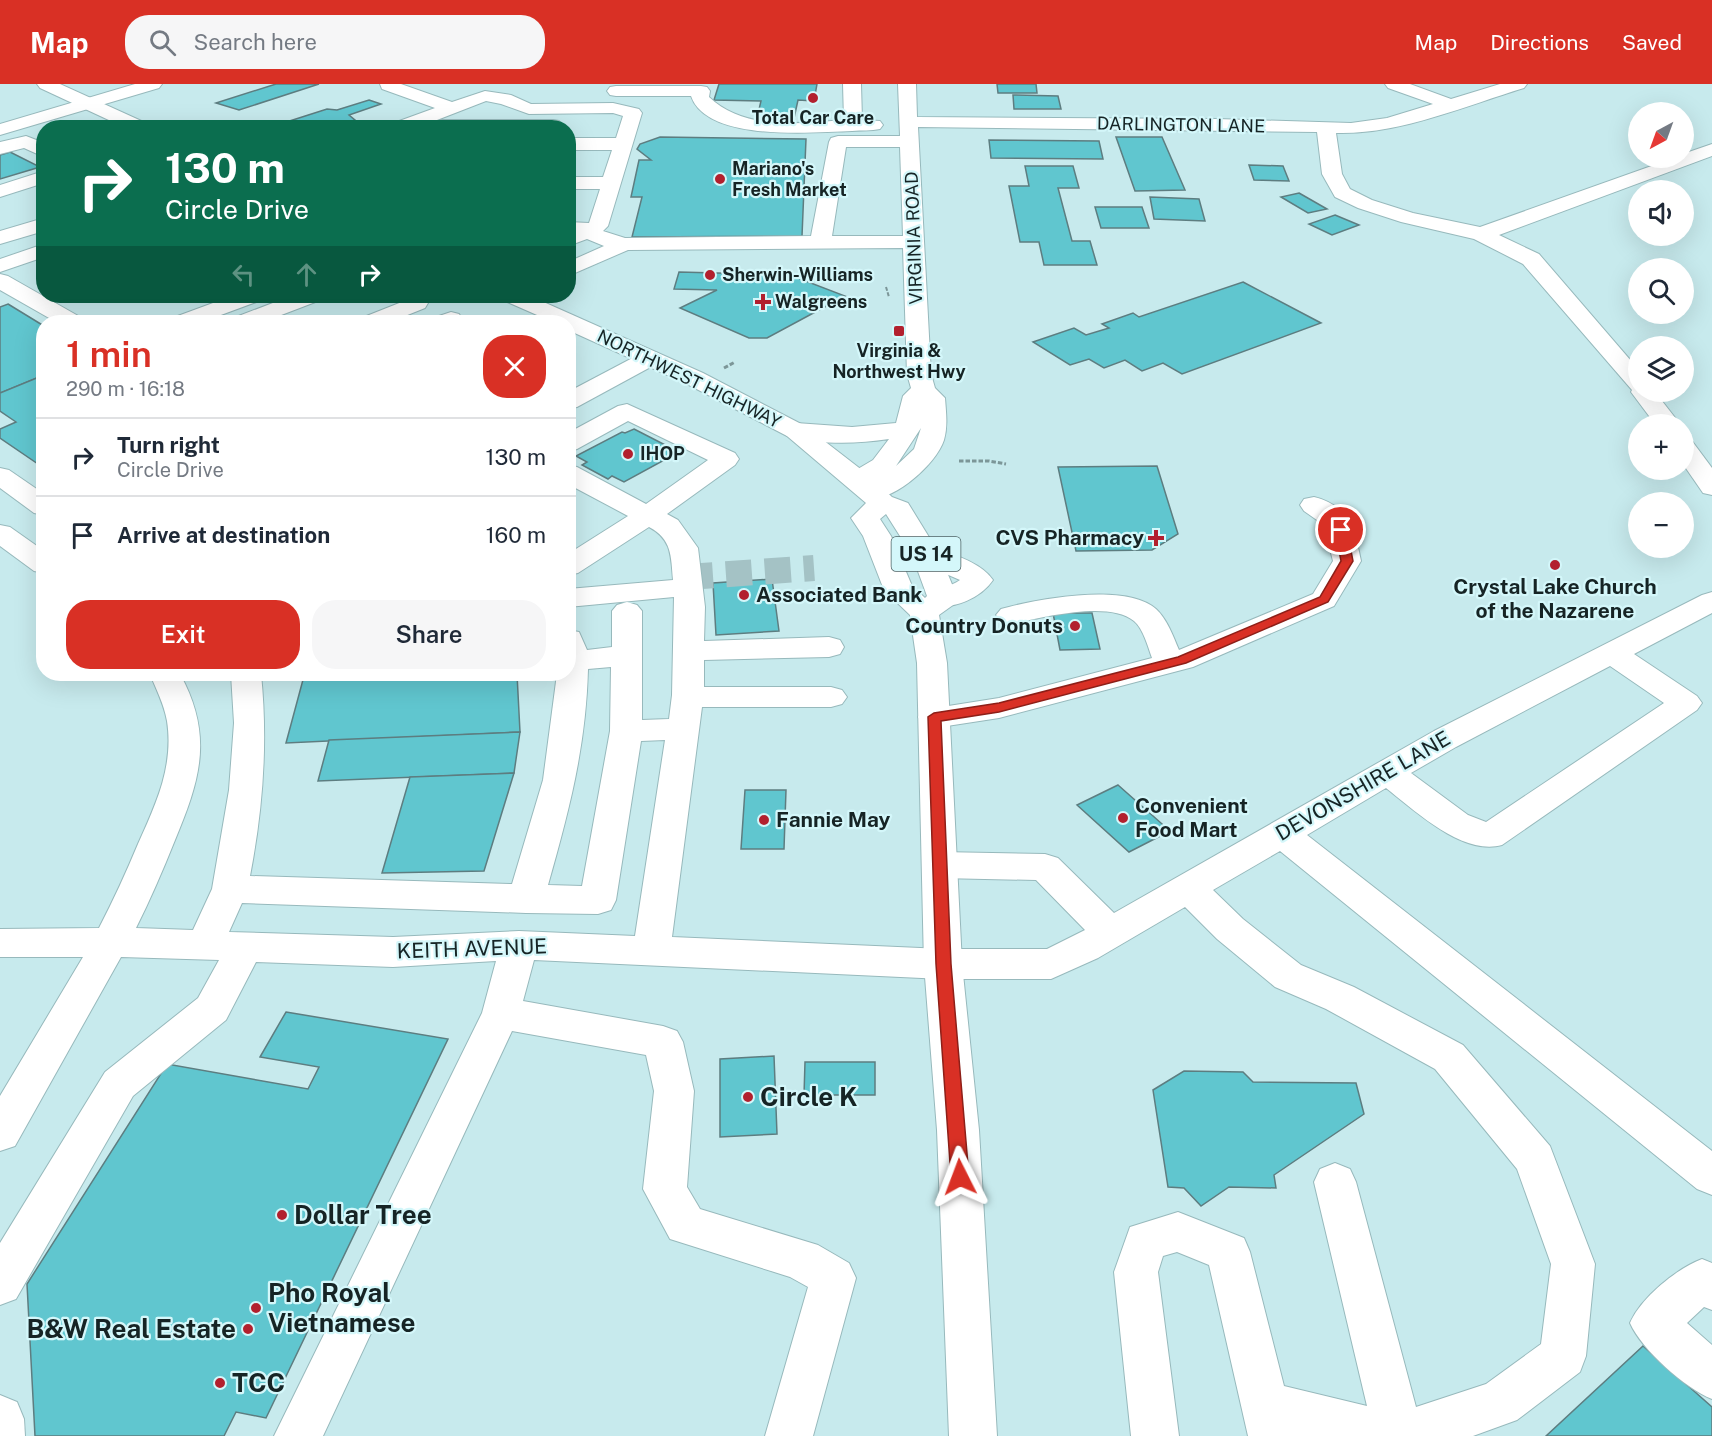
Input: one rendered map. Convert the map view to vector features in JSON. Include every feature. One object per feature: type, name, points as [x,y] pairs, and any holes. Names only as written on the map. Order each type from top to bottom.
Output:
[{"type":"street","points":[[46,84],[125,120]]},
{"type":"street","points":[[0,130],[153,84]]},
{"type":"street","points":[[852,84],[853,125]]},
{"type":"street","name":"VIRGINIA ROAD","points":[[870,492],[897,479],[926,448],[933,433],[933,398],[924,391],[919,374],[907,84]]},
{"type":"street","points":[[1395,84],[1449,104]]},
{"type":"street","points":[[1443,84],[1476,96]]},
{"type":"street","name":"DARLINGTON LANE","points":[[909,130],[1217,124],[1326,129],[1372,127],[1518,84]]},
{"type":"street","points":[[388,85],[451,108]]},
{"type":"street","points":[[616,91],[701,91],[700,98],[706,107],[747,126],[853,125],[909,130]]},
{"type":"street","points":[[417,120],[485,96],[505,99],[529,109],[625,109],[633,113],[597,226],[576,231]]},
{"type":"street","points":[[576,126],[629,126]]},
{"type":"street","points":[[1326,129],[1332,174],[1342,193],[1365,204],[1408,218],[1481,234],[1531,259],[1628,372]]},
{"type":"street","points":[[820,243],[838,142],[909,130]]},
{"type":"street","points":[[0,148],[26,142],[36,147]]},
{"type":"street","points":[[576,145],[621,153]]},
{"type":"street","points":[[1481,234],[1712,150]]},
{"type":"street","points":[[576,160],[621,153]]},
{"type":"street","points":[[0,191],[36,180]]},
{"type":"street","points":[[576,185],[608,192]]},
{"type":"street","points":[[576,199],[608,192]]},
{"type":"street","points":[[0,238],[36,227]]},
{"type":"street","points":[[576,232],[625,244],[774,253],[820,243],[914,242]]},
{"type":"street","points":[[576,266],[625,244]]},
{"type":"street","points":[[0,266],[36,253]]},
{"type":"street","points":[[0,281],[36,302]]},
{"type":"street","points":[[39,303],[60,315]]},
{"type":"street","points":[[199,315],[227,303]]},
{"type":"street","points":[[250,303],[268,315]]},
{"type":"street","points":[[278,315],[298,303]]},
{"type":"street","points":[[389,315],[417,303]]},
{"type":"street","name":"NORTHWEST HIGHWAY","points":[[528,303],[555,315]]},
{"type":"street","name":"NORTHWEST HIGHWAY","points":[[576,325],[741,401],[796,431],[870,492],[898,509],[926,555],[934,605],[932,663],[944,964],[958,1130],[973,1436]]},
{"type":"street","points":[[576,398],[650,358]]},
{"type":"street","points":[[870,492],[881,468],[908,428],[915,396],[924,391]]},
{"type":"street","points":[[576,440],[627,411],[726,459],[648,515],[576,562]]},
{"type":"street","points":[[796,431],[850,436],[874,435],[908,428]]},
{"type":"street","points":[[1694,462],[1712,487]]},
{"type":"street","points":[[0,476],[36,501]]},
{"type":"street","points":[[576,477],[668,526],[684,548],[688,587],[688,697],[652,950]]},
{"type":"street","name":"US 14","points":[[870,492],[866,519],[877,536],[899,590],[934,605]]},
{"type":"street","points":[[934,717],[999,708],[1164,651],[1324,600],[1347,561],[1341,530],[1331,513],[1314,505]]},
{"type":"street","points":[[0,533],[36,560]]},
{"type":"street","points":[[926,555],[964,570],[979,580],[958,594],[934,605]]},
{"type":"street","points":[[576,597],[688,587]]},
{"type":"street","points":[[1011,615],[1073,605],[1121,604],[1146,615],[1164,651]]},
{"type":"street","points":[[230,889],[598,900],[626,731],[627,611]]},
{"type":"street","name":"DEVONSHIRE LANE","points":[[944,964],[1051,964],[1111,933],[1387,772],[1610,652],[1704,613]]},
{"type":"street","points":[[689,651],[829,646]]},
{"type":"street","points":[[576,650],[628,655]]},
{"type":"street","points":[[1387,772],[1455,824],[1490,836],[1686,703],[1610,652]]},
{"type":"street","points":[[0,1133],[112,942],[141,881],[183,772],[185,724],[169,681]]},
{"type":"street","points":[[205,945],[230,889],[247,767],[250,723],[247,681]]},
{"type":"street","points":[[526,899],[560,779],[568,681]]},
{"type":"street","points":[[688,697],[831,697]]},
{"type":"street","points":[[626,731],[684,729]]},
{"type":"street","points":[[1281,833],[1712,1176]]},
{"type":"street","points":[[940,865],[1045,867],[1111,933]]},
{"type":"street","points":[[1188,888],[1230,929],[1288,976],[1340,998],[1449,1057],[1535,1159],[1573,1264],[1563,1356],[1500,1403],[1403,1436]]},
{"type":"street","name":"KEITH AVENUE","points":[[0,943],[112,942],[393,952],[519,945],[944,964]]},
{"type":"street","points":[[298,1436],[501,1013],[519,945]]},
{"type":"street","points":[[0,1284],[119,1084],[212,1009],[246,946]]},
{"type":"street","points":[[501,1013],[663,1042],[674,1090],[665,1189],[685,1225],[802,1260],[833,1278],[789,1436]]},
{"type":"street","points":[[1335,1182],[1399,1436]]},
{"type":"street","points":[[1155,1436],[1136,1272],[1146,1241],[1178,1232],[1228,1252],[1269,1421],[1393,1436]]},
{"type":"street","points":[[1712,1289],[1702,1280],[1653,1323],[1712,1376]]},
{"type":"street","points":[[0,1419],[1,1436]]},
{"type":"path","points":[[886,287],[890,297]]},
{"type":"path","points":[[724,368],[735,362]]},
{"type":"path","points":[[959,461],[989,461],[1006,464]]},
{"type":"building","points":[[276,84],[319,84],[239,110],[216,103]]},
{"type":"building","points":[[719,84],[817,84],[814,101],[798,100],[793,123],[756,122],[761,101],[714,100]]},
{"type":"building","points":[[997,84],[1036,84],[1037,93],[998,93]]},
{"type":"building","points":[[1013,95],[1058,96],[1061,109],[1014,109]]},
{"type":"building","points":[[369,100],[381,104],[349,115],[355,120],[293,120],[327,109],[337,110]]},
{"type":"building","name":"Mariano's Fresh Market","points":[[660,137],[806,139],[802,236],[632,237],[642,197],[631,197],[639,160],[651,160],[637,149],[640,144]]},
{"type":"building","points":[[1116,137],[1162,137],[1185,190],[1135,191]]},
{"type":"building","points":[[989,140],[1099,141],[1103,159],[991,158]]},
{"type":"building","points":[[10,152],[36,165],[36,168],[0,179],[0,155]]},
{"type":"building","points":[[1249,165],[1283,166],[1289,181],[1254,180]]},
{"type":"building","points":[[1025,166],[1073,166],[1079,188],[1058,188],[1072,241],[1090,241],[1097,265],[1044,265],[1039,242],[1020,242],[1009,186],[1029,186]]},
{"type":"building","points":[[1299,193],[1327,209],[1308,213],[1281,197]]},
{"type":"building","points":[[1150,197],[1199,199],[1205,221],[1154,219]]},
{"type":"building","points":[[1095,207],[1142,207],[1149,228],[1101,228]]},
{"type":"building","points":[[1335,215],[1359,225],[1332,235],[1309,224]]},
{"type":"building","name":"Walgreens","points":[[679,272],[790,275],[845,296],[767,338],[749,338],[680,308],[717,290],[674,289]]},
{"type":"building","points":[[1243,282],[1321,323],[1182,374],[1163,363],[1142,371],[1125,360],[1104,368],[1089,359],[1070,365],[1033,342],[1074,328],[1086,335],[1109,328],[1102,324],[1133,313],[1139,317]]},
{"type":"building","points":[[8,304],[36,321],[36,378],[0,393],[0,307]]},
{"type":"building","points":[[36,378],[36,463],[0,438],[0,429],[16,422],[0,411],[0,393]]},
{"type":"building","name":"IHOP","points":[[634,429],[679,452],[624,482],[612,476],[608,479],[582,465],[587,462],[576,456],[622,432]]},
{"type":"building","name":"CVS Pharmacy","points":[[1157,466],[1178,534],[1152,550],[1076,551],[1058,467]]},
{"type":"building","name":"Associated Bank","points":[[772,579],[779,631],[716,635],[713,583]]},
{"type":"building","name":"Country Donuts","points":[[1053,613],[1092,613],[1100,649],[1060,650]]},
{"type":"building","points":[[303,681],[517,681],[520,732],[286,743]]},
{"type":"building","points":[[520,732],[514,773],[318,781],[329,740]]},
{"type":"building","points":[[514,773],[484,871],[382,873],[410,777]]},
{"type":"building","name":"Convenient Food Mart","points":[[1118,785],[1170,831],[1129,852],[1077,805]]},
{"type":"building","name":"Fannie May","points":[[745,790],[786,790],[784,849],[741,849]]},
{"type":"building","points":[[286,1012],[448,1039],[266,1418],[236,1412],[224,1436],[35,1436],[27,1284],[167,1064],[308,1089],[319,1067],[260,1057]]},
{"type":"building","name":"Circle K","points":[[774,1056],[777,1134],[720,1137],[720,1059]]},
{"type":"building","name":"Circle K","points":[[805,1062],[875,1062],[875,1095],[804,1095]]},
{"type":"building","points":[[1184,1071],[1243,1072],[1253,1082],[1356,1083],[1364,1114],[1274,1175],[1276,1188],[1229,1187],[1201,1206],[1184,1188],[1168,1187],[1153,1090]]},
{"type":"building","points":[[1643,1346],[1712,1407],[1712,1436],[1546,1436]]},
{"type":"tunnel","points":[[687,577],[814,568]]},
{"type":"place","name":"Total Car Care","points":[[813,98]]},
{"type":"place","name":"Mariano's Fresh Market","points":[[720,179]]},
{"type":"place","name":"Sherwin-Williams","points":[[710,275]]},
{"type":"place","name":"Walgreens","points":[[763,302]]},
{"type":"place","name":"Virginia & Northwest Hwy","points":[[899,331]]},
{"type":"place","name":"IHOP","points":[[628,454]]},
{"type":"place","name":"CVS Pharmacy","points":[[1156,538]]},
{"type":"place","name":"Crystal Lake Church of the Nazarene","points":[[1555,565]]},
{"type":"place","name":"Associated Bank","points":[[744,595]]},
{"type":"place","name":"Country Donuts","points":[[1075,626]]},
{"type":"place","name":"Convenient Food Mart","points":[[1123,818]]},
{"type":"place","name":"Fannie May","points":[[764,820]]},
{"type":"place","name":"Circle K","points":[[748,1097]]},
{"type":"place","name":"Dollar Tree","points":[[282,1215]]},
{"type":"place","name":"Pho Royal Vietnamese","points":[[256,1308]]},
{"type":"place","name":"B&W Real Estate","points":[[248,1329]]},
{"type":"place","name":"TCC","points":[[220,1383]]},
{"type":"route","points":[[960,1177],[958,1130],[948,1037],[934,717],[999,708],[1182,660],[1324,600],[1347,561],[1341,530]]}]
